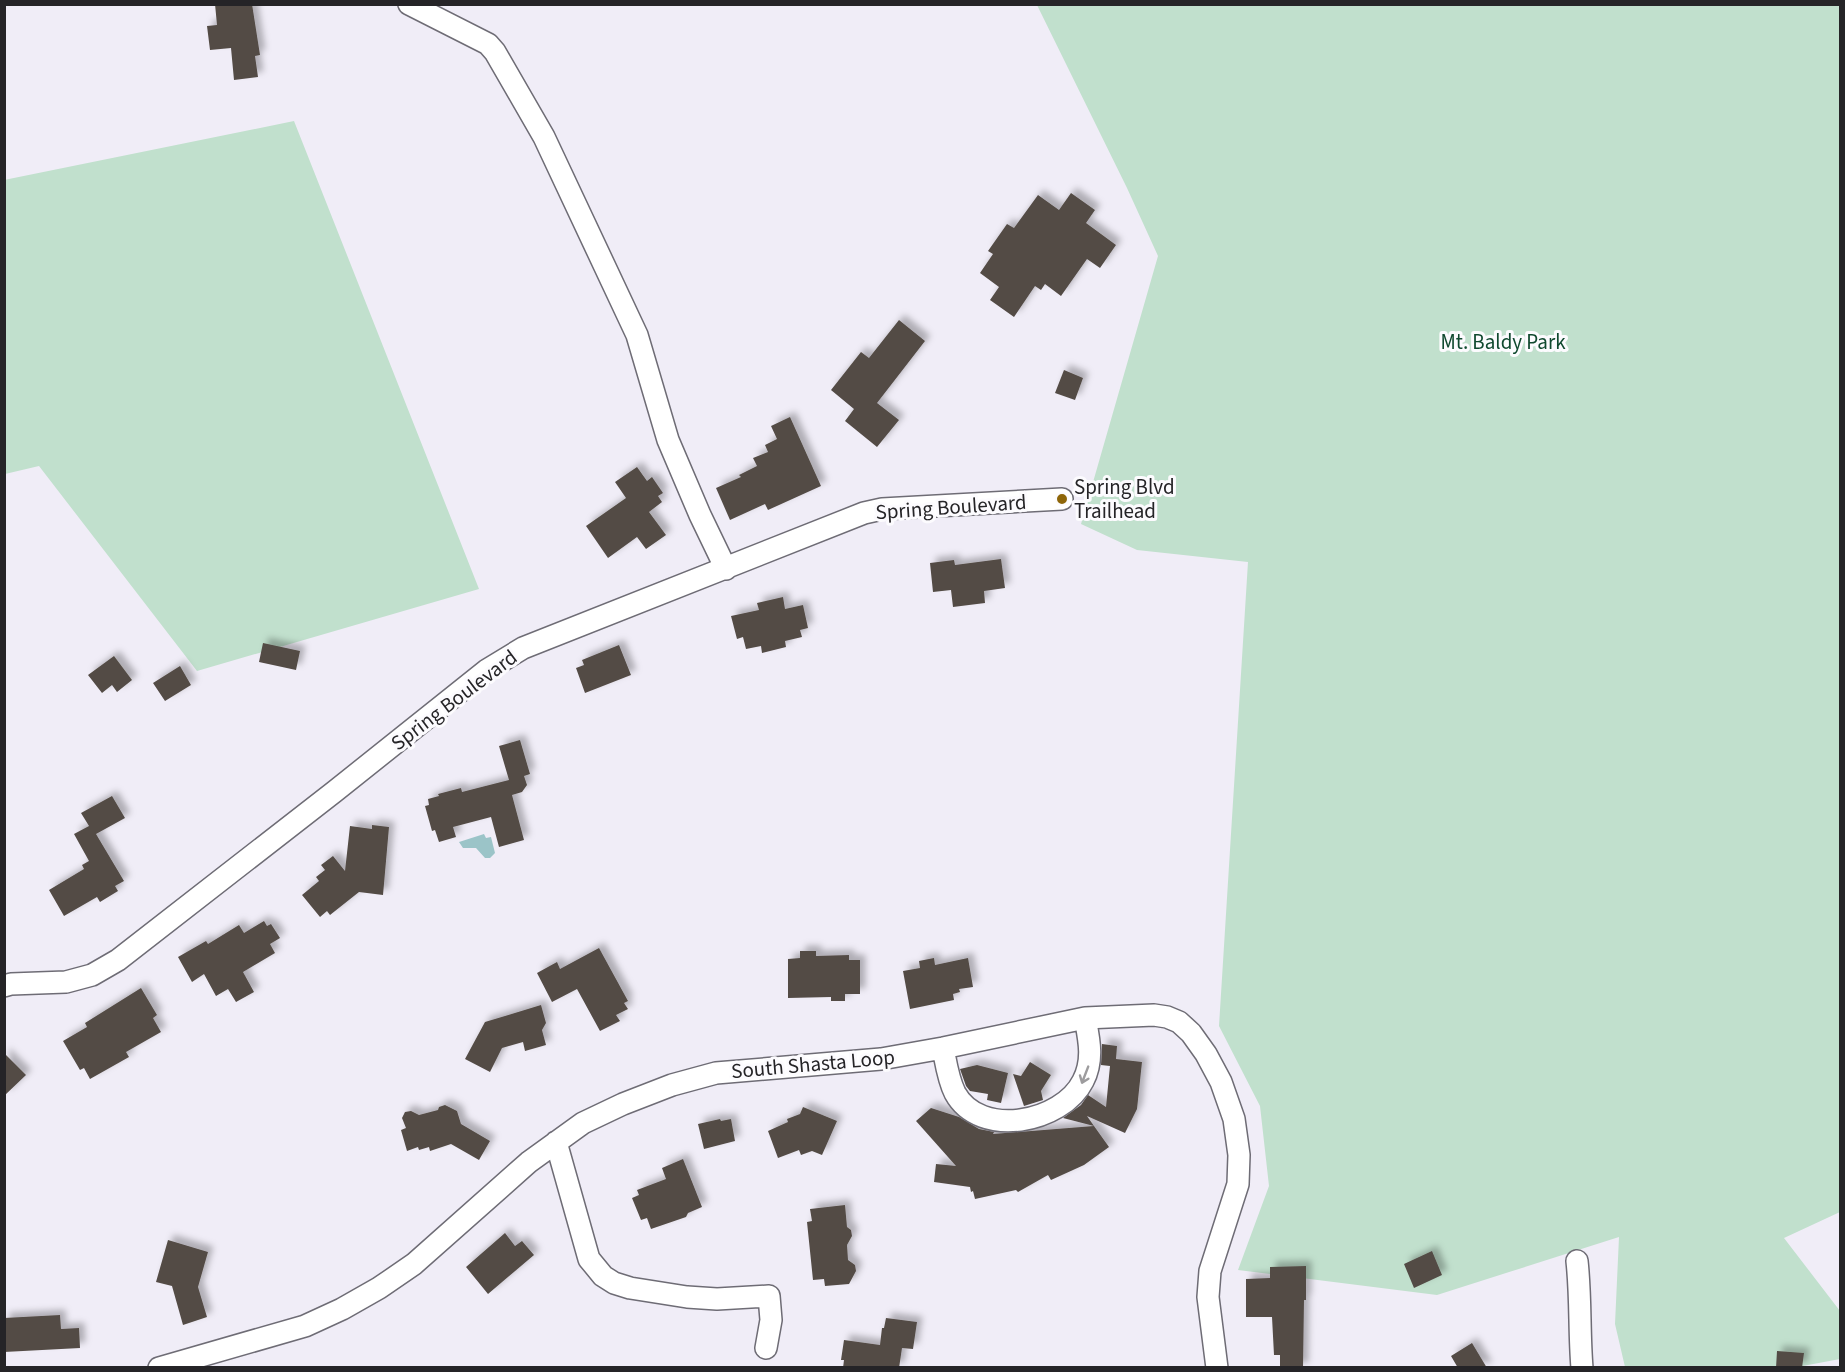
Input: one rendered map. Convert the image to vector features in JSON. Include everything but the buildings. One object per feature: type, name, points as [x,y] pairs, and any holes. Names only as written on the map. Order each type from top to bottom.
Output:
[{"type":"street","points":[[409,4],[488,44],[495,52],[544,137],[637,334],[668,440],[699,515],[726,569]]},
{"type":"street","name":"Spring Boulevard","points":[[4,986],[66,982],[92,975],[118,960],[496,663],[523,648],[848,519],[882,509],[1062,499]]},
{"type":"street","name":"South Shasta Loop","points":[[159,1368],[305,1326],[342,1309],[379,1288],[414,1264],[529,1162],[583,1123],[694,1078],[716,1073],[771,1067],[881,1059],[1085,1018],[1154,1015],[1173,1020],[1191,1033],[1206,1054],[1221,1082],[1234,1119],[1239,1155],[1238,1185],[1210,1271],[1208,1297],[1217,1368]]},
{"type":"street","points":[[943,1048],[949,1076],[956,1094],[974,1112],[994,1120],[1020,1121],[1047,1113],[1069,1099],[1083,1082],[1090,1060],[1090,1041],[1085,1018]]},
{"type":"street","points":[[556,1142],[590,1259],[603,1276],[614,1283],[630,1288],[687,1297],[717,1299],[769,1296],[771,1320],[766,1348]]},
{"type":"street","points":[[1577,1261],[1582,1368]]},
{"type":"green space","name":"Mt. Baldy Park","points":[[1037,5],[1840,5],[1840,1212],[1784,1238],[1840,1311],[1840,1359],[1792,1368],[1625,1367],[1615,1324],[1619,1237],[1437,1295],[1238,1270],[1269,1186],[1260,1106],[1219,1026],[1248,562],[1137,550],[1081,524],[1158,256]]},
{"type":"green space","points":[[294,121],[479,589],[197,671],[39,466],[5,474],[4,180]]},
{"type":"water","points":[[484,834],[486,838],[491,837],[495,853],[490,858],[485,858],[476,848],[463,848],[459,842]]},
{"type":"place","name":"Spring Blvd Trailhead","points":[[1062,499]]}]
